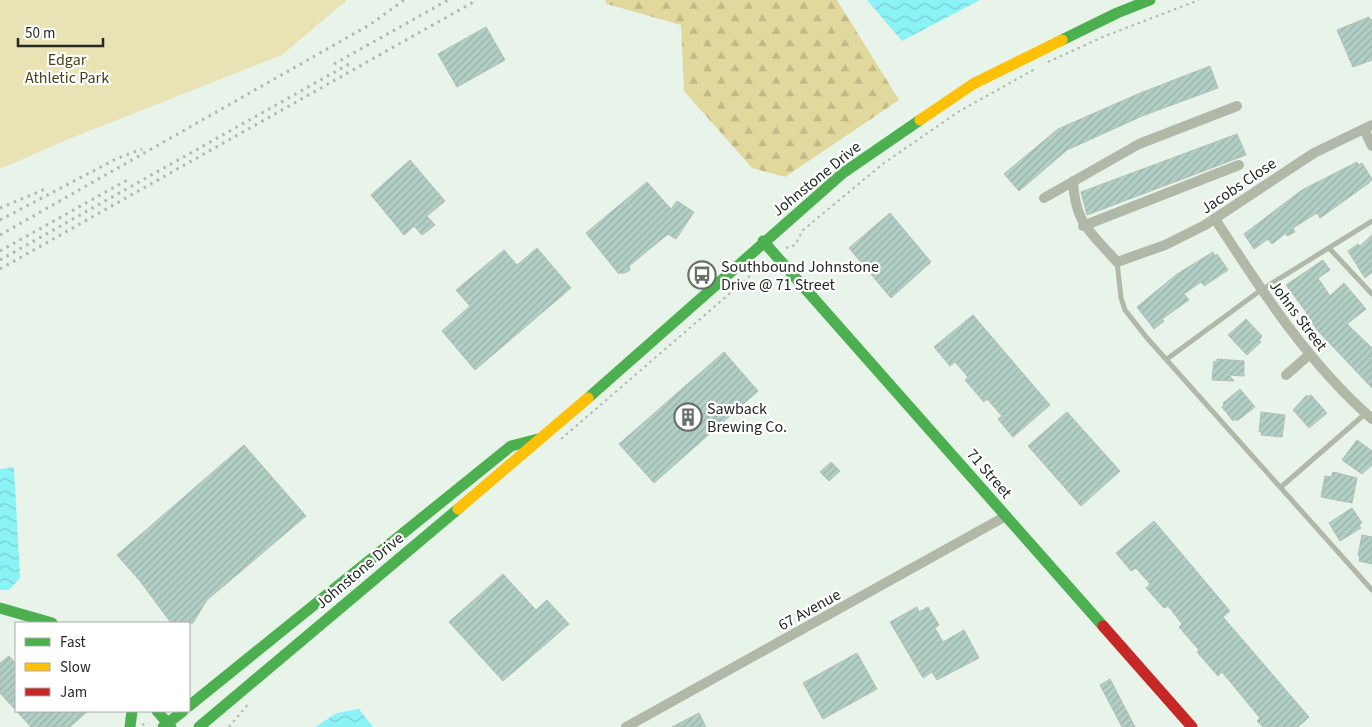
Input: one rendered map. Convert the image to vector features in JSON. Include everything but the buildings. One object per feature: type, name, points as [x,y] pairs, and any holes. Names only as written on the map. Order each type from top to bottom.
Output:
[{"type":"main road","name":"Johnstone Drive","points":[[198,727],[541,439],[763,241],[843,173],[973,84],[1117,13],[1150,0]]},
{"type":"main road","name":"71 Street","points":[[763,241],[1192,727]]},
{"type":"main road","name":"Johnstone Drive","points":[[190,705],[511,446],[541,439]]},
{"type":"main road","points":[[0,608],[49,622]]},
{"type":"main road","points":[[132,712],[136,726]]},
{"type":"main road","points":[[158,712],[167,726],[182,712]]},
{"type":"street","points":[[1044,198],[1139,144],[1236,106]]},
{"type":"street","points":[[1368,127],[1372,146]]},
{"type":"street","name":"Jacobs Close","points":[[1117,262],[1173,242],[1215,219],[1314,153],[1368,127]]},
{"type":"street","points":[[1083,226],[1239,165]]},
{"type":"street","points":[[1073,181],[1074,204],[1083,226],[1117,262]]},
{"type":"street","name":"Johns Street","points":[[1215,219],[1261,290],[1309,355],[1369,416]]},
{"type":"street","points":[[1286,375],[1309,355]]},
{"type":"street","name":"67 Avenue","points":[[626,727],[1006,516]]},
{"type":"lane","points":[[1167,359],[1261,290],[1372,221]]},
{"type":"lane","points":[[1329,248],[1372,294]]},
{"type":"lane","points":[[1117,262],[1121,298],[1125,310],[1372,590]]},
{"type":"lane","points":[[1281,487],[1369,416]]},
{"type":"path","points":[[1048,62],[1105,36],[1198,0]]},
{"type":"path","points":[[790,245],[795,245],[803,230],[884,163],[958,112],[1040,66]]},
{"type":"path","points":[[136,726],[147,723],[148,727]]},
{"type":"green space","name":"Edgar Athletic Park","points":[[0,0],[347,0],[282,55],[71,138],[0,169]]},
{"type":"green space","points":[[605,0],[837,0],[899,100],[785,177],[752,168],[684,91],[681,25],[607,4]]},
{"type":"water","points":[[867,0],[980,0],[902,41]]},
{"type":"water","points":[[14,467],[20,578],[9,590],[0,590],[0,469]]},
{"type":"water","points":[[359,709],[373,727],[315,727],[337,713]]},
{"type":"railway","points":[[0,235],[371,24],[404,0]]},
{"type":"railway","points":[[334,64],[448,0]]},
{"type":"railway","points":[[0,269],[477,0]]},
{"type":"railway","points":[[0,260],[349,64]]},
{"type":"railway","points":[[0,220],[116,159],[142,149]]},
{"type":"railway","points":[[0,251],[129,179]]},
{"type":"railway","points":[[0,208],[48,188]]},
{"type":"traffic: fast","points":[[1062,40],[1117,13],[1150,0]]},
{"type":"traffic: fast","points":[[588,398],[843,173],[920,120]]},
{"type":"traffic: fast","points":[[763,241],[1103,626]]},
{"type":"traffic: fast","points":[[190,705],[511,446],[538,439]]},
{"type":"traffic: fast","points":[[199,727],[458,509]]},
{"type":"traffic: fast","points":[[0,608],[49,622]]},
{"type":"traffic: fast","points":[[130,727],[132,712]]},
{"type":"traffic: fast","points":[[158,712],[171,727]]},
{"type":"traffic: fast","points":[[163,727],[182,712]]},
{"type":"traffic: slow","points":[[920,120],[973,84],[1062,40]]},
{"type":"traffic: slow","points":[[458,509],[588,398]]},
{"type":"traffic: jam","points":[[1103,626],[1192,727]]},
{"type":"place","name":"Southbound Johnstone Drive @ 71 Street","points":[[702,275]]},
{"type":"place","name":"Sawback Brewing Co.","points":[[688,417]]}]
